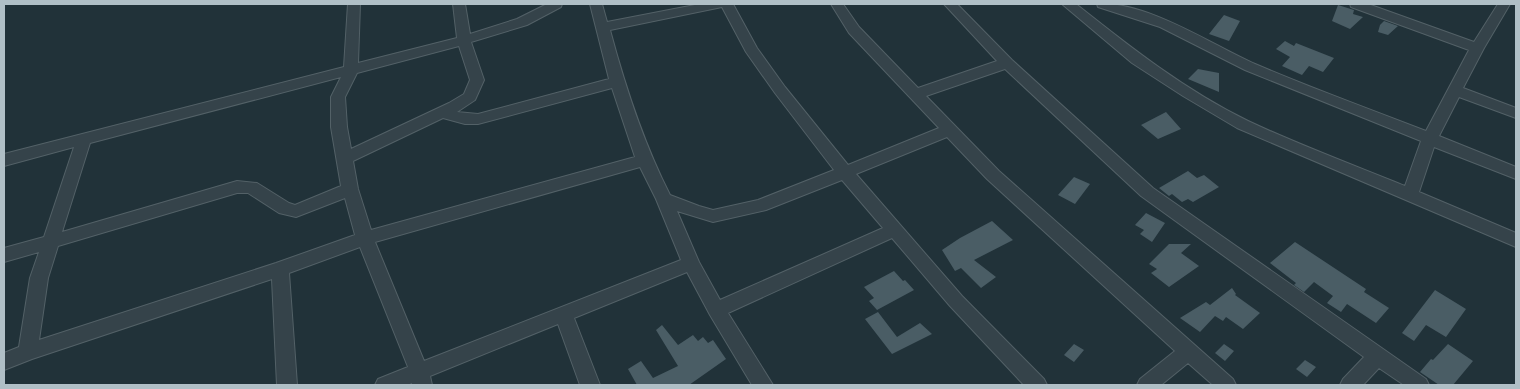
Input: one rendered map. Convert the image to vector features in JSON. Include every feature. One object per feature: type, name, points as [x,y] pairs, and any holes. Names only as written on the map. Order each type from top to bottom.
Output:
[{"type":"street","points":[[354,4],[351,70],[338,97],[338,127],[346,158],[350,189],[365,238],[421,378]]},
{"type":"street","points":[[346,158],[443,113],[470,97],[477,80],[464,41],[459,4]]},
{"type":"street","points":[[4,160],[464,41],[522,22],[556,4]]},
{"type":"street","points":[[596,4],[617,82],[644,160],[664,199],[691,263],[716,310],[763,385]]},
{"type":"street","points":[[602,27],[719,4]]},
{"type":"street","points":[[727,4],[751,49],[780,90],[845,172],[956,301],[1037,385]]},
{"type":"street","points":[[836,4],[854,30],[993,175],[1226,385]]},
{"type":"street","points":[[950,4],[1007,63],[1147,192],[1419,385]]},
{"type":"street","points":[[1068,4],[1137,60],[1188,93],[1242,124],[1516,240]]},
{"type":"street","points":[[1103,4],[1165,24],[1250,67],[1429,140],[1516,173]]},
{"type":"street","points":[[1356,4],[1391,9],[1477,48]]},
{"type":"street","points":[[1410,196],[1429,140],[1477,48],[1504,4]]},
{"type":"street","points":[[916,94],[1007,63]]},
{"type":"street","points":[[443,113],[465,119],[478,119],[617,82]]},
{"type":"street","points":[[1456,91],[1516,113]]},
{"type":"street","points":[[664,199],[696,212],[714,216],[760,206],[950,130]]},
{"type":"street","points":[[28,352],[39,278],[84,139]]},
{"type":"street","points":[[4,362],[28,352],[280,269],[365,238],[644,160]]},
{"type":"street","points":[[4,255],[182,204],[237,186],[251,187],[285,209],[296,211],[350,189]]},
{"type":"street","points":[[716,310],[894,230]]},
{"type":"street","points":[[385,385],[421,378],[563,314],[691,263]]},
{"type":"street","points":[[280,269],[287,385]]},
{"type":"street","points":[[563,314],[590,385]]},
{"type":"street","points":[[1147,385],[1189,351]]},
{"type":"street","points":[[1350,385],[1378,356]]},
{"type":"building","points":[[1338,5],[1354,10],[1353,14],[1363,17],[1350,29],[1332,21]]},
{"type":"building","points":[[1224,15],[1240,21],[1229,41],[1209,34]]},
{"type":"building","points":[[1384,21],[1398,26],[1388,35],[1378,32],[1380,25]]},
{"type":"building","points":[[1285,41],[1294,46],[1296,43],[1334,58],[1323,72],[1309,66],[1302,75],[1282,66],[1290,57],[1276,49]]},
{"type":"building","points":[[1198,69],[1219,73],[1219,92],[1188,79]]},
{"type":"building","points":[[1166,112],[1181,129],[1158,139],[1141,125]]},
{"type":"building","points":[[1188,171],[1197,178],[1204,175],[1219,187],[1193,202],[1188,199],[1182,202],[1172,194],[1169,196],[1159,188]]},
{"type":"building","points":[[1074,177],[1090,184],[1075,204],[1058,195]]},
{"type":"building","points":[[1146,213],[1165,223],[1152,242],[1140,234],[1144,230],[1135,225]]},
{"type":"building","points":[[992,221],[1013,240],[974,260],[996,277],[981,288],[961,268],[955,271],[942,250]]},
{"type":"building","points":[[1295,242],[1366,289],[1364,292],[1389,308],[1376,323],[1347,304],[1341,312],[1327,303],[1333,296],[1314,282],[1304,292],[1294,285],[1296,283],[1270,263]]},
{"type":"building","points":[[1169,244],[1191,244],[1181,253],[1199,266],[1169,287],[1151,273],[1157,269],[1149,264]]},
{"type":"building","points":[[894,271],[914,290],[877,310],[869,301],[874,298],[864,287]]},
{"type":"building","points":[[1232,288],[1235,295],[1260,313],[1243,329],[1226,317],[1223,321],[1215,316],[1200,332],[1180,318],[1206,302],[1210,305]]},
{"type":"building","points":[[1435,290],[1466,309],[1446,337],[1426,325],[1414,341],[1402,333]]},
{"type":"building","points":[[878,312],[897,337],[920,323],[932,334],[892,354],[865,319]]},
{"type":"building","points":[[662,325],[678,345],[693,335],[698,341],[703,337],[708,343],[713,340],[726,359],[689,385],[637,385],[628,369],[641,361],[653,378],[678,366],[656,330]]},
{"type":"building","points":[[1074,344],[1084,350],[1074,362],[1064,355]]},
{"type":"building","points":[[1224,344],[1234,351],[1225,361],[1215,353]]},
{"type":"building","points":[[1448,344],[1473,361],[1453,385],[1439,385],[1420,372]]},
{"type":"building","points":[[1305,360],[1316,367],[1307,377],[1296,369]]}]
